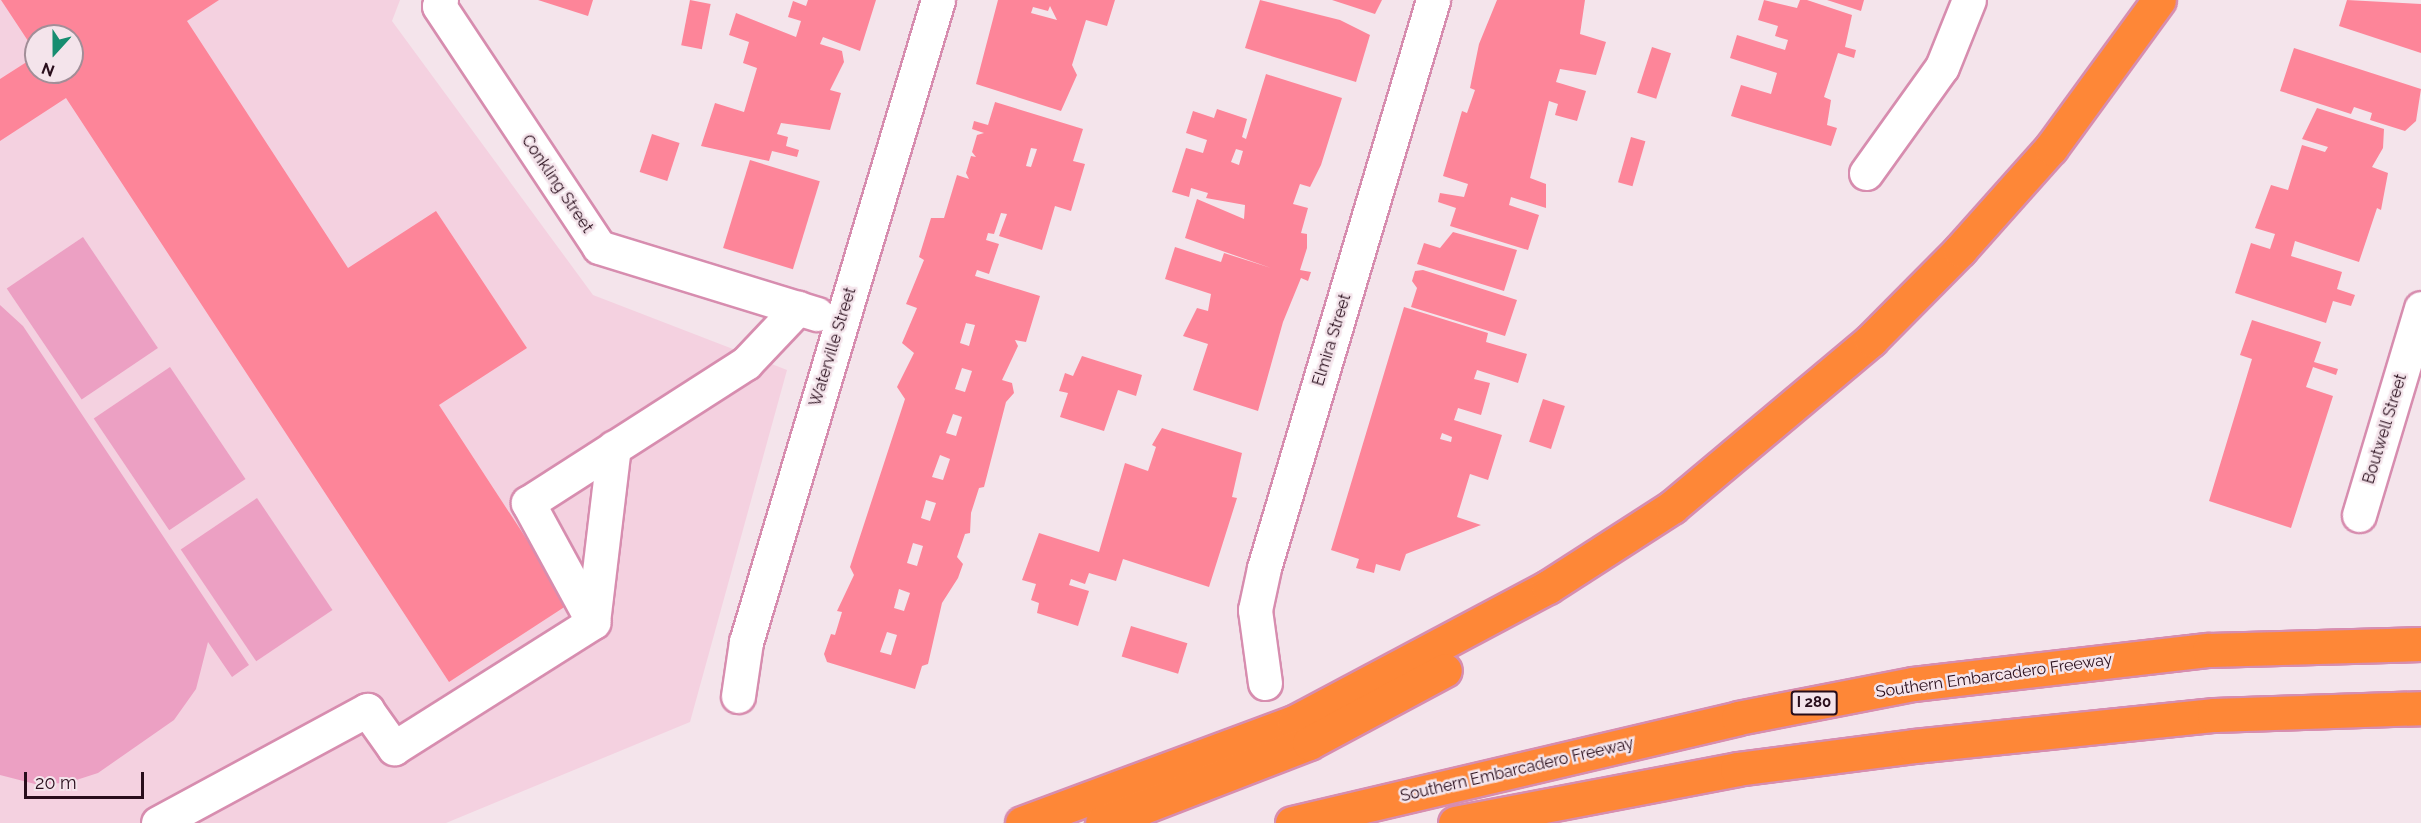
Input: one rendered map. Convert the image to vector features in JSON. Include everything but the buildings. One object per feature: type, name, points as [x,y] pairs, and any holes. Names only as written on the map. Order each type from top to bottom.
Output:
[{"type":"highway","points":[[1022,823],[1294,722],[1548,587],[1672,507],[1871,340],[1960,250],[2051,148],[2159,0]]},
{"type":"highway","points":[[1102,823],[1309,743],[1391,699],[1681,519],[1798,426],[1973,258],[2061,158],[2179,0]]},
{"type":"highway","name":"Southern Embarcadero Freeway","points":[[1292,823],[1738,718],[1913,684],[2209,650],[2421,644]]},
{"type":"highway","points":[[1455,823],[1737,769],[2067,729],[2350,708],[2421,708]]},
{"type":"street","name":"Conkling Street","points":[[441,0],[439,6],[599,247],[841,321]]},
{"type":"street","name":"Waterville Street","points":[[738,696],[747,642],[938,0]]},
{"type":"street","name":"Elmira Street","points":[[1264,683],[1255,609],[1264,568],[1433,0]]},
{"type":"street","points":[[1866,173],[1942,68],[1970,0]]},
{"type":"street","points":[[593,622],[528,503],[746,363],[798,308]]},
{"type":"street","name":"Boutwell Street","points":[[2359,515],[2421,308]]},
{"type":"street","points":[[593,622],[614,447]]},
{"type":"street","points":[[158,823],[367,710],[394,748],[593,622]]},
{"type":"shaded area","points":[[0,0],[400,0],[392,21],[593,295],[787,370],[690,722],[446,823],[0,823]]},
{"type":"shaded area","points":[[83,237],[158,348],[82,400],[7,288]]},
{"type":"shaded area","points":[[0,305],[23,326],[249,665],[232,677],[208,642],[196,689],[174,720],[98,773],[67,783],[35,784],[0,775]]},
{"type":"shaded area","points":[[170,367],[245,479],[169,530],[94,418]]},
{"type":"shaded area","points":[[257,498],[332,610],[256,661],[181,549]]}]
